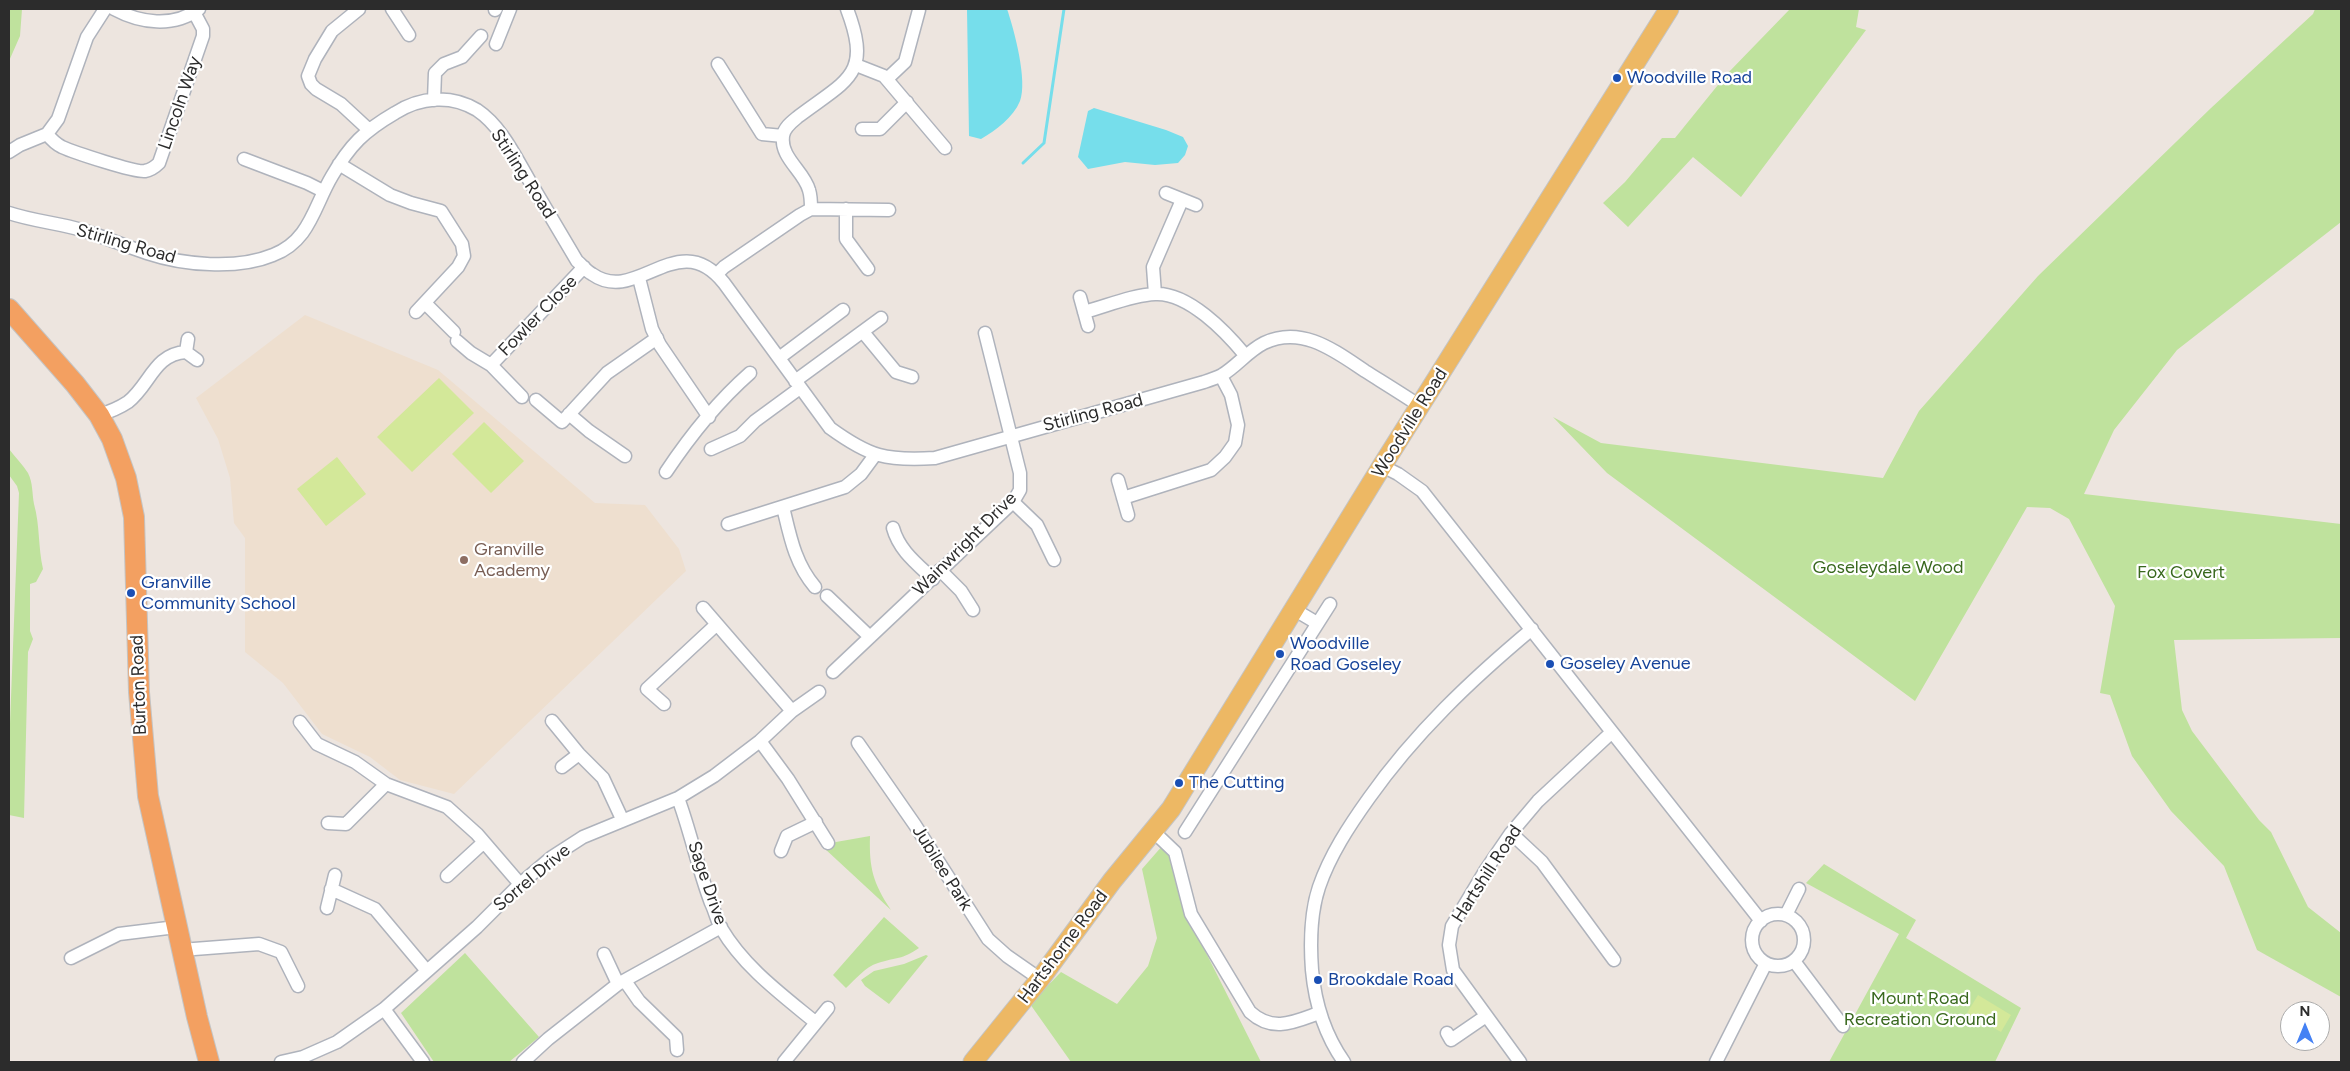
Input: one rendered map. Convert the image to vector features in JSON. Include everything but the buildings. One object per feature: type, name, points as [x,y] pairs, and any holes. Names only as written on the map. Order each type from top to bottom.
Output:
[{"type":"highway","name":"Burton Road","points":[[9,309],[75,384],[99,415],[120,460],[134,517],[139,692],[144,768],[152,821],[209,1062]]},
{"type":"main road","name":"Woodville Road","points":[[1154,832],[1172,809],[1382,466],[1669,9]]},
{"type":"main road","name":"Hartshorne Road","points":[[973,1062],[1040,979],[1112,881],[1154,832]]},
{"type":"street","points":[[9,152],[20,145],[47,134],[58,119],[87,37],[105,9]]},
{"type":"street","points":[[114,9],[135,19],[160,22],[177,19],[197,10]]},
{"type":"street","points":[[359,9],[332,31],[315,59],[308,76],[311,84],[316,89],[341,104],[368,129]]},
{"type":"street","points":[[392,9],[409,35]]},
{"type":"street","points":[[496,44],[510,9]]},
{"type":"street","points":[[811,209],[809,189],[784,149],[783,136],[785,128],[845,81],[854,71],[858,60],[856,41],[847,9]]},
{"type":"street","name":"Lincoln Way","points":[[47,134],[62,147],[134,170],[144,172],[159,163],[203,36],[203,29],[197,10]]},
{"type":"street","points":[[887,79],[905,62],[919,10]]},
{"type":"street","points":[[434,100],[435,73],[444,64],[462,57],[481,36]]},
{"type":"street","points":[[718,64],[762,134],[783,136]]},
{"type":"street","points":[[856,65],[872,70],[887,79],[945,148]]},
{"type":"street","name":"Stirling Road","points":[[9,213],[37,222],[81,230],[149,254],[220,264],[245,263],[272,256],[296,242],[307,227],[323,191],[339,164],[368,129],[404,107],[425,100],[450,100],[477,110],[502,136],[577,261],[593,275],[610,280],[639,278],[673,262],[686,261],[703,264],[717,274],[830,428],[875,455],[891,459],[935,458],[1010,435],[1204,382],[1221,376],[1245,355],[1264,343],[1294,336],[1310,339],[1330,347],[1420,406]]},
{"type":"street","points":[[862,129],[880,129],[907,102]]},
{"type":"street","points":[[244,159],[323,191]]},
{"type":"street","name":"Fowler Close","points":[[339,164],[390,194],[411,203],[441,211],[462,244],[464,256],[458,267],[420,308],[471,353],[491,365],[522,397]]},
{"type":"street","points":[[1166,192],[1196,205]]},
{"type":"street","points":[[1155,294],[1153,267],[1182,200]]},
{"type":"street","points":[[717,274],[724,267],[811,209],[889,210]]},
{"type":"street","points":[[846,209],[846,239],[868,269]]},
{"type":"street","name":"Fowler Close","points":[[491,365],[584,267]]},
{"type":"street","points":[[639,278],[657,338],[709,417]]},
{"type":"street","points":[[1084,312],[1155,294],[1171,296],[1191,305],[1222,329],[1245,355]]},
{"type":"street","points":[[1080,297],[1088,326]]},
{"type":"street","points":[[779,358],[843,310]]},
{"type":"street","points":[[711,449],[740,436],[798,385],[881,318]]},
{"type":"street","points":[[863,332],[896,372],[912,378]]},
{"type":"street","name":"Wainwright Drive","points":[[833,672],[1013,502],[1020,490],[1020,472],[985,333]]},
{"type":"street","points":[[536,400],[562,422],[607,373],[657,338]]},
{"type":"street","points":[[99,415],[128,401],[157,364],[172,354],[187,346],[197,360]]},
{"type":"street","points":[[666,472],[692,433],[709,417],[727,393],[750,373]]},
{"type":"street","points":[[1123,498],[1211,470],[1224,457],[1235,442],[1238,425],[1231,395],[1221,376]]},
{"type":"street","points":[[569,414],[589,431],[625,456]]},
{"type":"street","points":[[728,524],[845,487],[861,474],[875,455]]},
{"type":"street","points":[[1382,466],[1398,474],[1422,491],[1761,921]]},
{"type":"street","points":[[1118,480],[1128,514]]},
{"type":"street","points":[[1013,502],[1037,525],[1054,560]]},
{"type":"street","points":[[783,507],[799,564],[815,587]]},
{"type":"street","points":[[892,528],[896,540],[908,556],[961,591],[973,610]]},
{"type":"street","points":[[828,596],[870,637]]},
{"type":"street","points":[[1172,809],[1187,828],[1330,604]]},
{"type":"street","points":[[703,608],[792,711]]},
{"type":"street","points":[[1295,610],[1317,623]]},
{"type":"street","points":[[664,704],[647,689],[717,624]]},
{"type":"street","points":[[1344,1062],[1318,1013],[1315,998],[1312,961],[1312,922],[1318,889],[1345,834],[1378,785],[1420,733],[1494,661],[1532,629]]},
{"type":"street","name":"Sorrel Drive","points":[[281,1062],[303,1056],[337,1042],[384,1009],[552,857],[583,837],[678,798],[714,776],[760,741],[792,711],[819,692]]},
{"type":"street","points":[[552,721],[579,754],[603,778],[622,820]]},
{"type":"street","points":[[300,722],[317,744],[355,762],[386,784],[447,807],[484,842],[520,884]]},
{"type":"street","name":"Hartshill Road","points":[[1520,1062],[1453,970],[1449,954],[1452,926],[1469,896],[1511,833],[1538,801],[1612,732]]},
{"type":"street","points":[[760,741],[816,822],[828,843]]},
{"type":"street","name":"Jubilee Park","points":[[858,743],[915,825],[988,939],[1007,956],[1040,979]]},
{"type":"street","points":[[562,767],[579,754]]},
{"type":"street","points":[[328,823],[346,824],[386,784]]},
{"type":"street","name":"Sage Drive","points":[[678,798],[689,829],[700,874],[720,927],[740,955],[770,985],[815,1022]]},
{"type":"street","points":[[781,850],[787,836],[816,822]]},
{"type":"street","points":[[1154,832],[1175,852],[1191,914],[1250,1012],[1257,1018],[1274,1025],[1293,1023],[1318,1013]]},
{"type":"street","points":[[1511,833],[1542,862],[1614,960]]},
{"type":"street","points":[[447,876],[484,842]]},
{"type":"street","points":[[327,908],[335,875]]},
{"type":"street","points":[[1786,915],[1799,889]]},
{"type":"street","points":[[331,890],[375,909],[428,971]]},
{"type":"street","points":[[1773,915],[1786,915],[1796,921],[1803,936],[1801,952],[1794,961],[1785,965],[1775,966],[1766,963],[1758,957],[1753,948],[1753,934],[1761,921],[1773,915]]},
{"type":"street","points":[[72,958],[119,934],[176,927]]},
{"type":"street","points":[[523,1062],[548,1039],[622,982],[720,927]]},
{"type":"street","points":[[181,950],[259,944],[281,952],[298,986]]},
{"type":"street","points":[[604,954],[622,982],[676,1037],[677,1050]]},
{"type":"street","points":[[1794,961],[1843,1026]]},
{"type":"street","points":[[1716,1062],[1766,963]]},
{"type":"street","points":[[784,1062],[828,1008]]},
{"type":"street","points":[[384,1009],[423,1062]]},
{"type":"street","points":[[1447,1033],[1451,1040],[1486,1016]]},
{"type":"shaded area","name":"Granville Academy","points":[[305,315],[438,370],[595,503],[645,505],[679,549],[686,571],[454,794],[400,780],[370,757],[322,734],[283,683],[245,652],[245,538],[234,523],[230,478],[218,439],[196,398]]},
{"type":"green space","points":[[9,9],[22,9],[20,36],[9,61]]},
{"type":"green space","points":[[1790,9],[1859,9],[1856,27],[1866,30],[1741,197],[1693,157],[1628,227],[1603,203],[1625,182],[1662,138],[1675,138],[1726,75]]},
{"type":"green space","name":"Goseleydale Wood","points":[[2315,9],[2341,9],[2341,222],[2177,350],[2114,430],[2084,494],[2341,524],[2341,638],[2174,640],[2182,710],[2192,731],[2259,820],[2271,832],[2308,907],[2341,933],[2341,997],[2257,950],[2224,866],[2171,811],[2132,756],[2110,695],[2100,693],[2115,606],[2069,519],[2050,508],[2027,507],[1915,701],[1607,473],[1553,417],[1601,443],[1883,478],[1919,411],[2038,276],[2211,108],[2313,14]]},
{"type":"green space","points":[[439,378],[474,413],[412,472],[377,437]]},
{"type":"green space","points":[[484,422],[524,461],[491,493],[452,454]]},
{"type":"green space","points":[[9,449],[26,470],[31,481],[43,569],[36,582],[30,584],[30,631],[33,639],[28,652],[24,818],[9,815],[9,749],[19,493],[17,486],[9,475]]},
{"type":"green space","points":[[337,457],[366,494],[326,526],[297,489]]},
{"type":"green space","points":[[870,836],[870,857],[873,875],[880,892],[891,910],[824,848],[836,842]]},
{"type":"green space","points":[[1163,845],[1170,852],[1176,884],[1187,915],[1261,1062],[1071,1062],[1030,1004],[1061,972],[1117,1004],[1148,966],[1157,938],[1142,869]]},
{"type":"green space","name":"Mount Road Recreation Ground","points":[[1824,864],[1916,920],[1906,938],[2021,1008],[1995,1062],[1829,1062],[1899,934],[1806,883]]},
{"type":"green space","points":[[884,917],[919,948],[903,956],[873,965],[846,988],[833,975]]},
{"type":"green space","points":[[465,953],[539,1037],[509,1062],[434,1062],[401,1013]]},
{"type":"green space","points":[[926,955],[928,956],[889,1004],[865,986],[861,980],[874,971],[904,964]]},
{"type":"green space","points":[[1978,995],[2011,1015],[2001,1032],[1967,1013]]},
{"type":"water","points":[[967,9],[1007,9],[1021,68],[1022,92],[1017,107],[1004,123],[981,139],[969,136]]},
{"type":"water","points":[[1094,108],[1183,137],[1188,146],[1185,155],[1178,163],[1155,165],[1125,162],[1088,169],[1078,157],[1088,111]]},
{"type":"waterway","points":[[1023,163],[1044,143],[1064,9]]},
{"type":"place","name":"Woodville Road","points":[[1617,78]]},
{"type":"place","name":"Granville Academy","points":[[464,560]]},
{"type":"place","name":"Granville Community School","points":[[131,593]]},
{"type":"place","name":"Woodville Road Goseley","points":[[1280,654]]},
{"type":"place","name":"Goseley Avenue","points":[[1550,664]]},
{"type":"place","name":"The Cutting","points":[[1179,783]]},
{"type":"place","name":"Brookdale Road","points":[[1318,980]]},
{"type":"park label","name":"Fox Covert","points":[[2181,573]]}]
